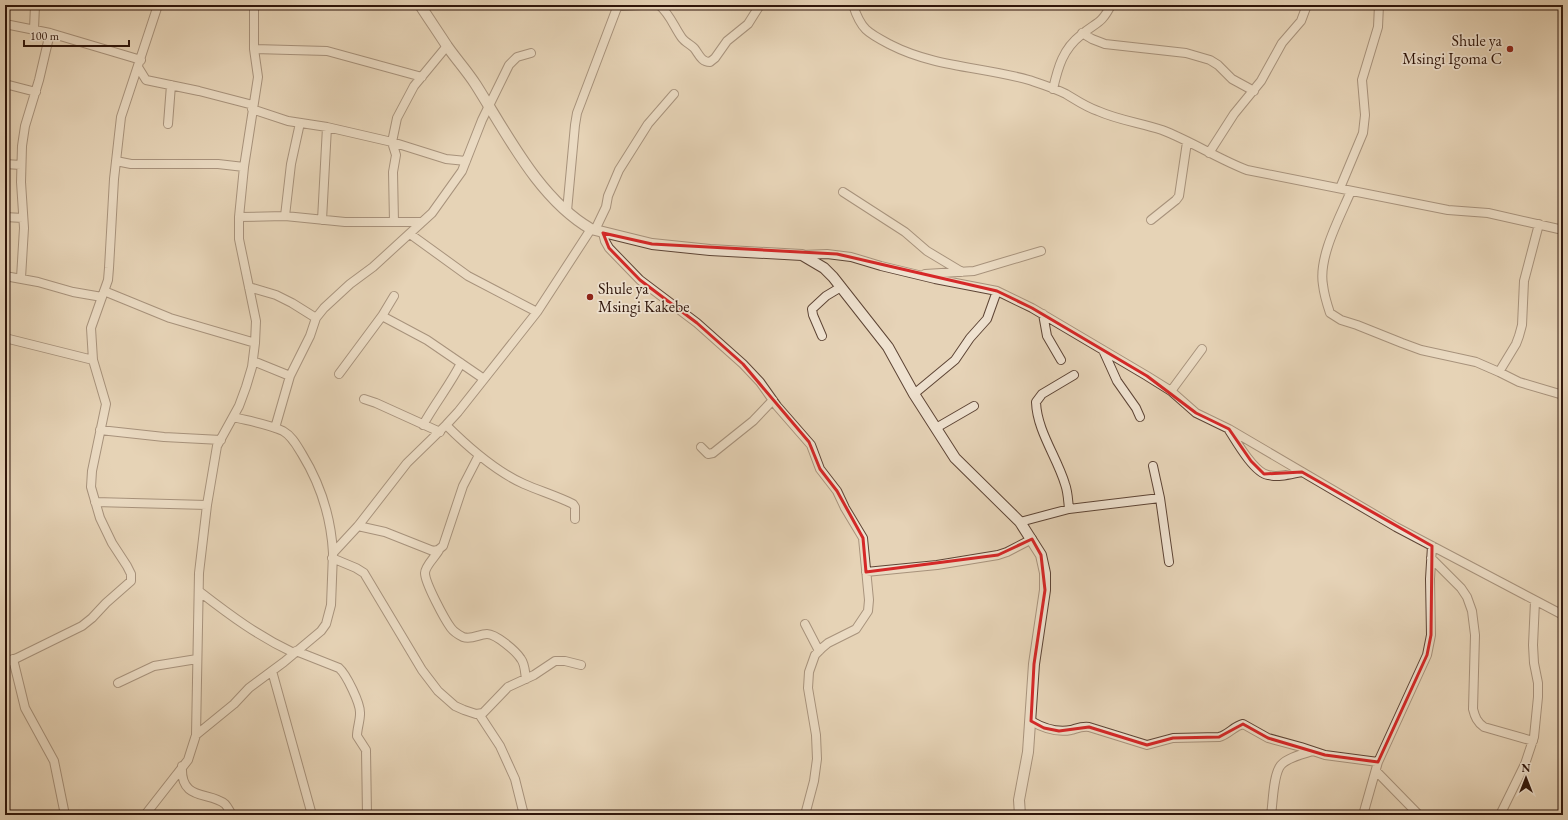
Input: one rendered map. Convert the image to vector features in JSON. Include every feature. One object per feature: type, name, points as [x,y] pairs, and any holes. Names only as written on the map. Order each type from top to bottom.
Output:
[{"type":"street","points":[[34,29],[35,5]]},
{"type":"street","points":[[5,662],[82,626],[131,581],[132,574],[112,543],[100,518],[91,487],[92,471],[106,404],[94,360],[91,328],[110,268],[116,161],[121,117],[158,5]]},
{"type":"street","points":[[145,815],[188,760],[196,735],[200,592],[199,574],[207,505],[217,446],[233,417],[246,387],[253,361],[256,321],[239,239],[239,217],[252,107],[258,77],[254,49],[254,5]]},
{"type":"street","points":[[420,5],[490,106],[526,165],[552,197],[582,224],[596,231],[652,244],[710,250],[802,255],[827,254],[851,257],[916,275],[997,291],[1043,314],[1170,391],[1196,413],[1229,429],[1432,546],[1563,615]]},
{"type":"street","points":[[567,211],[577,113],[618,6],[641,5]]},
{"type":"street","points":[[659,5],[674,23],[683,39],[694,48],[702,59],[707,62],[710,62],[715,58],[727,41],[748,24],[760,5]]},
{"type":"street","points":[[853,5],[859,22],[865,29],[892,46],[925,58],[969,69],[1000,73],[1028,80],[1053,89],[1099,112],[1162,130],[1247,170],[1448,210],[1488,213],[1563,230]]},
{"type":"street","points":[[1053,89],[1058,67],[1064,53],[1082,33],[1100,22],[1111,5]]},
{"type":"street","points":[[1209,153],[1234,114],[1261,81],[1282,43],[1302,21],[1307,5]]},
{"type":"street","points":[[1340,188],[1363,133],[1365,115],[1362,80],[1378,27],[1379,5]]},
{"type":"street","points":[[5,24],[50,33],[139,64],[146,80],[199,91],[252,107],[280,119],[327,127],[392,142],[446,159],[466,161]]},
{"type":"street","points":[[21,278],[23,218],[21,165],[22,146],[25,126],[36,92],[50,33]]},
{"type":"street","points":[[1082,33],[1105,44],[1186,53],[1210,60],[1218,65],[1232,79],[1254,91]]},
{"type":"street","points":[[394,222],[393,172],[396,155],[392,142],[397,118],[414,86],[447,46]]},
{"type":"street","points":[[254,49],[327,51],[422,78]]},
{"type":"street","points":[[275,428],[290,376],[310,336],[316,318],[324,308],[410,234],[437,207],[462,171],[482,120],[509,65],[517,57],[530,53]]},
{"type":"street","points":[[5,84],[36,92]]},
{"type":"street","points":[[168,124],[171,85]]},
{"type":"street","points":[[332,555],[358,526],[407,463],[446,425],[537,312],[596,231],[619,170],[648,124],[674,94]]},
{"type":"street","points":[[285,216],[290,171],[300,123]]},
{"type":"street","points":[[322,220],[327,127]]},
{"type":"street","points":[[1151,220],[1179,196],[1187,142]]},
{"type":"street","points":[[116,161],[131,164],[218,164],[244,167]]},
{"type":"street","points":[[5,164],[21,165]]},
{"type":"street","points":[[1351,191],[1324,258],[1322,284],[1330,313],[1341,320],[1357,325],[1402,344],[1421,350],[1470,360],[1519,382],[1563,394]]},
{"type":"street","points":[[843,192],[904,232],[927,251],[962,272]]},
{"type":"street","points":[[239,217],[285,216],[345,222],[422,222]]},
{"type":"street","points":[[5,217],[23,218]]},
{"type":"street","points":[[1499,372],[1520,336],[1522,325],[1524,280],[1539,224]]},
{"type":"street","points":[[596,231],[609,248],[640,280],[697,323],[760,382],[793,426],[809,442],[820,469],[835,487],[845,508],[861,532],[863,538],[869,600],[868,611],[856,628],[828,643],[819,651],[814,659],[808,679],[818,747],[814,781],[805,815]]},
{"type":"street","points":[[410,234],[468,276],[537,312]]},
{"type":"street","points":[[916,275],[962,272],[992,266],[1041,251]]},
{"type":"street","points":[[802,255],[824,268],[841,287],[888,347],[914,394],[954,458],[1020,522],[1041,554],[1045,573],[1045,590],[1034,664],[1028,752],[1019,800],[1020,815]]},
{"type":"street","points":[[5,276],[21,278],[73,292],[103,294],[170,318],[255,344]]},
{"type":"street","points":[[250,287],[276,295],[316,318]]},
{"type":"street","points":[[822,336],[812,309],[826,296],[841,287]]},
{"type":"street","points":[[914,394],[954,360],[970,338],[987,319],[997,291]]},
{"type":"street","points":[[339,374],[382,316],[394,296]]},
{"type":"street","points":[[1043,314],[1047,336],[1061,360]]},
{"type":"street","points":[[382,316],[414,332],[484,379]]},
{"type":"street","points":[[5,338],[94,360]]},
{"type":"street","points":[[1170,391],[1202,349]]},
{"type":"street","points":[[1103,350],[1118,381],[1140,416]]},
{"type":"street","points":[[253,361],[290,376]]},
{"type":"street","points":[[423,425],[452,382],[461,363]]},
{"type":"street","points":[[1069,508],[1065,484],[1046,439],[1036,402],[1042,394],[1074,375]]},
{"type":"street","points":[[364,399],[440,432]]},
{"type":"street","points":[[700,447],[708,454],[713,453],[752,421],[773,400]]},
{"type":"street","points":[[936,428],[974,406]]},
{"type":"street","points":[[196,735],[234,704],[249,688],[321,631],[326,624],[331,605],[332,555],[329,519],[316,480],[295,442],[284,432],[275,428],[233,417]]},
{"type":"street","points":[[446,425],[479,455],[508,476],[573,504],[575,507],[575,519]]},
{"type":"street","points":[[1229,429],[1248,458],[1264,474],[1287,475],[1302,472]]},
{"type":"street","points":[[100,430],[164,437],[221,440]]},
{"type":"street","points":[[479,455],[463,486],[443,546],[425,573],[431,591],[452,628],[464,638],[472,638],[488,634],[493,635],[502,641],[521,658],[526,679]]},
{"type":"street","points":[[1153,466],[1160,498],[1169,562]]},
{"type":"street","points":[[1020,522],[1069,508],[1160,498]]},
{"type":"street","points":[[95,502],[207,505]]},
{"type":"street","points":[[358,526],[385,532],[433,551],[439,550]]},
{"type":"street","points":[[866,572],[936,565],[998,554],[1007,552],[1032,539]]},
{"type":"street","points":[[1363,815],[1378,762],[1427,654],[1431,635],[1432,546]]},
{"type":"street","points":[[332,555],[364,574],[419,664],[438,691],[455,706],[464,710],[479,714],[485,712],[508,687],[526,679],[557,661],[565,661],[581,665]]},
{"type":"street","points":[[1431,558],[1461,588],[1467,597],[1472,611],[1475,635],[1473,709],[1478,723],[1484,728],[1533,741]]},
{"type":"street","points":[[200,592],[244,626],[274,643],[339,668],[343,672],[359,705],[360,714],[357,736],[366,750],[367,815]]},
{"type":"street","points":[[1500,815],[1525,764],[1533,741],[1538,697],[1538,683],[1534,663],[1533,645],[1535,600]]},
{"type":"street","points":[[804,624],[810,638],[819,651]]},
{"type":"street","points":[[14,659],[25,708],[54,761],[65,815]]},
{"type":"street","points":[[118,682],[154,666],[197,659]]},
{"type":"street","points":[[272,671],[312,815]]},
{"type":"street","points":[[479,714],[500,746],[515,779],[524,815]]},
{"type":"street","points":[[1031,721],[1044,728],[1059,730],[1070,730],[1082,726],[1089,727],[1147,745],[1172,738],[1218,737],[1225,735],[1243,724],[1268,738],[1313,751],[1331,756],[1378,762]]},
{"type":"street","points":[[1271,815],[1277,772],[1280,766],[1285,762],[1313,751]]},
{"type":"street","points":[[182,766],[182,774],[188,788],[200,796],[225,804],[232,815]]},
{"type":"street","points":[[1376,771],[1418,815]]},
{"type":"highlighted area","points":[[603,233],[652,244],[837,254],[997,291],[1032,308],[1147,376],[1196,413],[1229,429],[1251,461],[1264,474],[1302,472],[1432,546],[1431,635],[1427,655],[1378,762],[1325,755],[1268,738],[1243,724],[1219,737],[1173,738],[1147,745],[1089,727],[1059,731],[1044,728],[1031,721],[1034,664],[1045,590],[1041,555],[1032,539],[998,555],[866,572],[863,538],[837,491],[820,469],[809,442],[743,364],[697,323],[640,280],[609,248]]},
{"type":"place","name":"Shule ya Msingi Igoma C","points":[[1510,49]]},
{"type":"place","name":"Shule ya Msingi Kakebe","points":[[590,297]]}]
